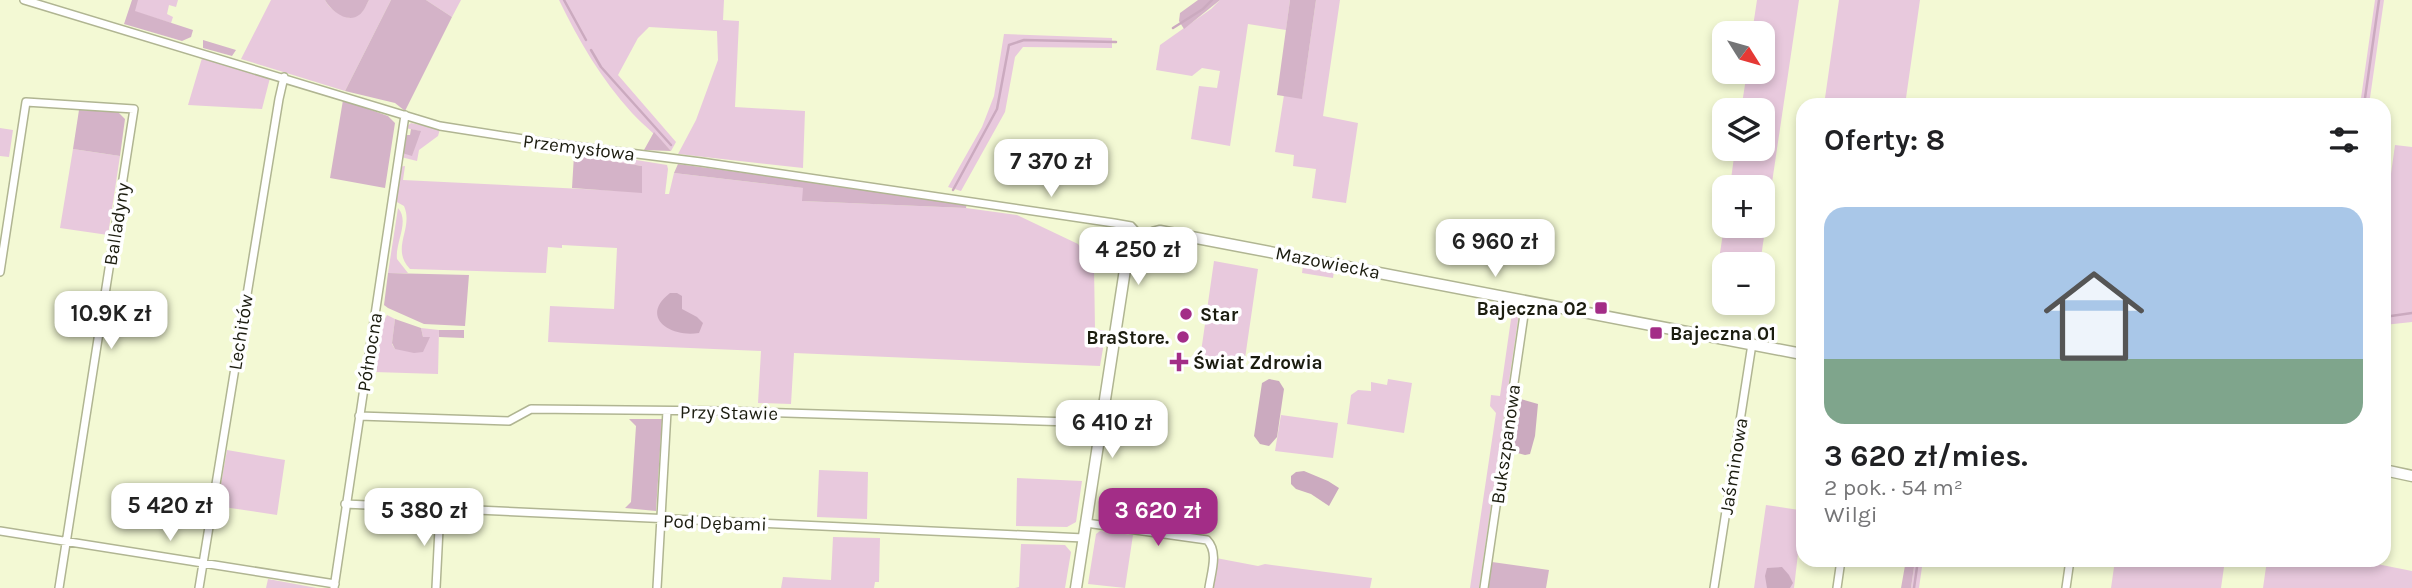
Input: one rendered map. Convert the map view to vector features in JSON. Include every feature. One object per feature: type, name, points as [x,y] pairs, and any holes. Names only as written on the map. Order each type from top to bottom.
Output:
[{"type":"street","name":"Przemysłowa","points":[[24,0],[285,77],[405,116],[475,132],[701,162],[1114,223],[1131,226],[1142,239]]},
{"type":"street","name":"Lechitów","points":[[199,588],[258,221],[285,77]]},
{"type":"street","name":"Balladyny","points":[[0,272],[26,102],[134,109],[60,588]]},
{"type":"street","name":"Północna","points":[[335,586],[345,504],[405,116]]},
{"type":"street","name":"Mazowiecka","points":[[1142,239],[1160,231],[1796,353]]},
{"type":"street","points":[[1076,588],[1126,263],[1142,239]]},
{"type":"street","name":"Bukszpanowa","points":[[1484,588],[1526,301]]},
{"type":"street","name":"Jaśminowa","points":[[1714,588],[1752,344]]},
{"type":"street","name":"Przy Stawie","points":[[359,416],[509,421],[531,409],[1102,423]]},
{"type":"street","points":[[657,588],[667,411]]},
{"type":"street","points":[[2391,472],[2412,476]]},
{"type":"street","name":"Pod Dębami","points":[[345,504],[1084,538]]},
{"type":"street","points":[[436,588],[440,509]]},
{"type":"street","points":[[1086,523],[1207,540],[1214,553],[1209,588]]},
{"type":"street","points":[[0,531],[203,562],[335,586]]},
{"type":"street","points":[[1837,588],[1840,567]]},
{"type":"street","points":[[2066,588],[2069,567]]},
{"type":"shaded area","points":[[132,0],[138,0],[135,11],[193,30],[191,37],[182,41],[124,24]]},
{"type":"shaded area","points":[[136,0],[178,0],[176,7],[169,5],[167,14],[173,17],[171,23],[133,11]]},
{"type":"shaded area","points":[[271,0],[325,0],[336,12],[350,18],[362,12],[369,0],[391,0],[345,91],[241,59]]},
{"type":"shaded area","points":[[325,0],[369,0],[361,14],[350,18],[335,12]]},
{"type":"shaded area","points":[[391,0],[426,0],[452,17],[405,111],[395,103],[345,91]]},
{"type":"shaded area","points":[[426,0],[461,0],[452,17]]},
{"type":"shaded area","points":[[559,0],[724,0],[723,20],[739,21],[735,107],[805,111],[803,168],[678,154],[696,120],[718,60],[717,31],[649,27],[638,38],[618,75],[676,142],[671,151],[610,87]]},
{"type":"shaded area","points":[[1198,0],[1220,0],[1184,29],[1179,21],[1180,13]]},
{"type":"shaded area","points":[[1220,0],[1290,0],[1286,30],[1248,24],[1230,146],[1191,139],[1199,86],[1217,88],[1220,71],[1202,68],[1192,76],[1156,70],[1160,45]]},
{"type":"shaded area","points":[[1290,0],[1316,0],[1302,99],[1277,95]]},
{"type":"shaded area","points":[[1316,0],[1340,0],[1323,116],[1358,123],[1346,203],[1312,198],[1316,169],[1293,166],[1294,155],[1275,152],[1284,95],[1302,98]]},
{"type":"shaded area","points":[[1757,0],[1799,0],[1773,175],[1732,175],[1733,161],[1775,161],[1775,98],[1743,98],[1745,84],[1775,84],[1775,21],[1754,21]]},
{"type":"shaded area","points":[[1839,0],[1920,0],[1906,98],[1825,98]]},
{"type":"shaded area","points":[[2375,0],[2384,0],[2370,98],[2361,98]]},
{"type":"shaded area","points":[[1004,34],[1112,38],[1112,48],[1023,47],[1015,57],[1005,112],[961,191],[948,187],[982,127],[994,96]]},
{"type":"shaded area","points":[[203,40],[236,50],[232,56],[203,48]]},
{"type":"shaded area","points":[[202,58],[270,78],[262,109],[188,105]]},
{"type":"shaded area","points":[[343,100],[388,116],[395,123],[385,188],[330,178]]},
{"type":"shaded area","points":[[79,110],[118,112],[125,119],[120,156],[73,149]]},
{"type":"shaded area","points":[[411,123],[440,129],[438,136],[419,150],[417,161],[401,157],[402,153],[412,155],[420,131],[405,128]]},
{"type":"shaded area","points":[[0,128],[13,130],[9,157],[0,156]]},
{"type":"shaded area","points":[[411,129],[421,131],[412,156],[402,153],[404,135],[410,135]]},
{"type":"shaded area","points":[[654,132],[671,151],[644,150]]},
{"type":"shaded area","points":[[2395,145],[2412,147],[2412,322],[2391,324],[2391,174]]},
{"type":"shaded area","points":[[73,149],[120,156],[108,235],[60,228]]},
{"type":"shaded area","points":[[575,150],[667,165],[665,194],[669,194],[674,173],[804,188],[803,201],[966,208],[1017,215],[1078,244],[1094,266],[1095,329],[1106,331],[1100,366],[794,353],[791,404],[758,403],[761,351],[548,342],[550,306],[614,309],[617,248],[562,245],[562,248],[548,247],[546,273],[410,269],[404,261],[402,246],[406,214],[404,206],[395,201],[399,167],[405,166],[403,180],[642,192],[642,166],[574,155]]},
{"type":"shaded area","points":[[574,155],[642,166],[642,193],[572,188]]},
{"type":"shaded area","points":[[678,164],[967,203],[966,208],[802,201],[803,188],[674,173]]},
{"type":"shaded area","points":[[398,208],[403,219],[397,259],[408,273],[388,273]]},
{"type":"shaded area","points":[[1722,238],[1764,238],[1762,252],[1720,252]]},
{"type":"shaded area","points":[[1214,261],[1258,269],[1243,372],[1199,366]]},
{"type":"shaded area","points":[[1303,265],[1334,271],[1333,278],[1302,273]]},
{"type":"shaded area","points":[[388,273],[469,275],[465,326],[424,324],[388,308],[384,305]]},
{"type":"shaded area","points":[[670,293],[682,296],[682,309],[703,323],[699,333],[678,332],[662,324],[657,310]]},
{"type":"shaded area","points":[[1513,305],[1520,306],[1479,588],[1470,588],[1496,413],[1490,406],[1491,395],[1500,396]]},
{"type":"shaded area","points":[[387,315],[395,319],[392,344],[395,349],[423,337],[421,328],[439,330],[438,374],[374,372],[382,320]]},
{"type":"shaded area","points":[[395,319],[421,328],[423,337],[430,337],[423,352],[395,349],[392,343]]},
{"type":"shaded area","points":[[439,330],[464,330],[464,338],[439,337]]},
{"type":"shaded area","points":[[1269,379],[1279,381],[1284,389],[1277,437],[1269,446],[1260,444],[1254,436],[1262,383]]},
{"type":"shaded area","points":[[1388,379],[1412,383],[1404,433],[1347,424],[1351,395],[1358,390],[1371,391],[1371,382],[1387,385]]},
{"type":"shaded area","points":[[1517,398],[1538,404],[1535,436],[1530,454],[1525,455],[1510,451]]},
{"type":"shaded area","points":[[1281,415],[1338,423],[1333,458],[1275,451]]},
{"type":"shaded area","points":[[629,419],[662,419],[656,511],[625,508],[631,502],[636,426]]},
{"type":"shaded area","points":[[227,450],[285,460],[277,515],[217,506]]},
{"type":"shaded area","points":[[819,470],[868,472],[867,519],[817,517]]},
{"type":"shaded area","points":[[1304,471],[1339,488],[1329,506],[1291,484],[1291,476]]},
{"type":"shaded area","points":[[1017,478],[1082,481],[1076,522],[1067,527],[1016,526]]},
{"type":"shaded area","points":[[1766,505],[1796,510],[1794,588],[1754,588]]},
{"type":"shaded area","points":[[1100,531],[1133,535],[1125,588],[1088,584],[1096,534]]},
{"type":"shaded area","points":[[833,537],[880,538],[879,582],[875,582],[874,588],[781,588],[783,577],[831,580]]},
{"type":"shaded area","points":[[1021,544],[1065,545],[1071,552],[1065,588],[1015,588],[1019,587]]},
{"type":"shaded area","points":[[1216,558],[1258,566],[1265,564],[1372,578],[1370,588],[1212,588]]},
{"type":"shaded area","points":[[1492,562],[1549,570],[1546,588],[1488,588]]},
{"type":"shaded area","points":[[1782,567],[1793,583],[1790,588],[1767,588],[1767,568]]},
{"type":"shaded area","points":[[1905,567],[1914,567],[1911,588],[1901,588]]},
{"type":"shaded area","points":[[1914,567],[1922,567],[1919,588],[1911,588]]},
{"type":"shaded area","points":[[2114,567],[2224,567],[2221,588],[2111,588]]},
{"type":"shaded area","points":[[2266,567],[2391,567],[2412,571],[2412,588],[2263,588]]},
{"type":"shaded area","points":[[268,579],[317,588],[266,588]]},
{"type":"waterway","points":[[564,0],[586,40]]},
{"type":"waterway","points":[[1173,28],[1212,0]]},
{"type":"waterway","points":[[2365,98],[2379,0]]},
{"type":"waterway","points":[[953,190],[997,109],[1009,45],[1024,40],[1116,42]]},
{"type":"waterway","points":[[591,50],[601,67],[671,145]]},
{"type":"waterway","points":[[2391,316],[2412,313]]},
{"type":"waterway","points":[[1914,588],[1917,567]]},
{"type":"place","name":"Bajeczna 02","points":[[1601,308]]},
{"type":"place","name":"Star","points":[[1186,314]]},
{"type":"place","name":"Bajeczna 01","points":[[1656,333]]},
{"type":"place","name":"BraStore.","points":[[1183,337]]},
{"type":"place","name":"Świat Zdrowia","points":[[1179,362]]}]
